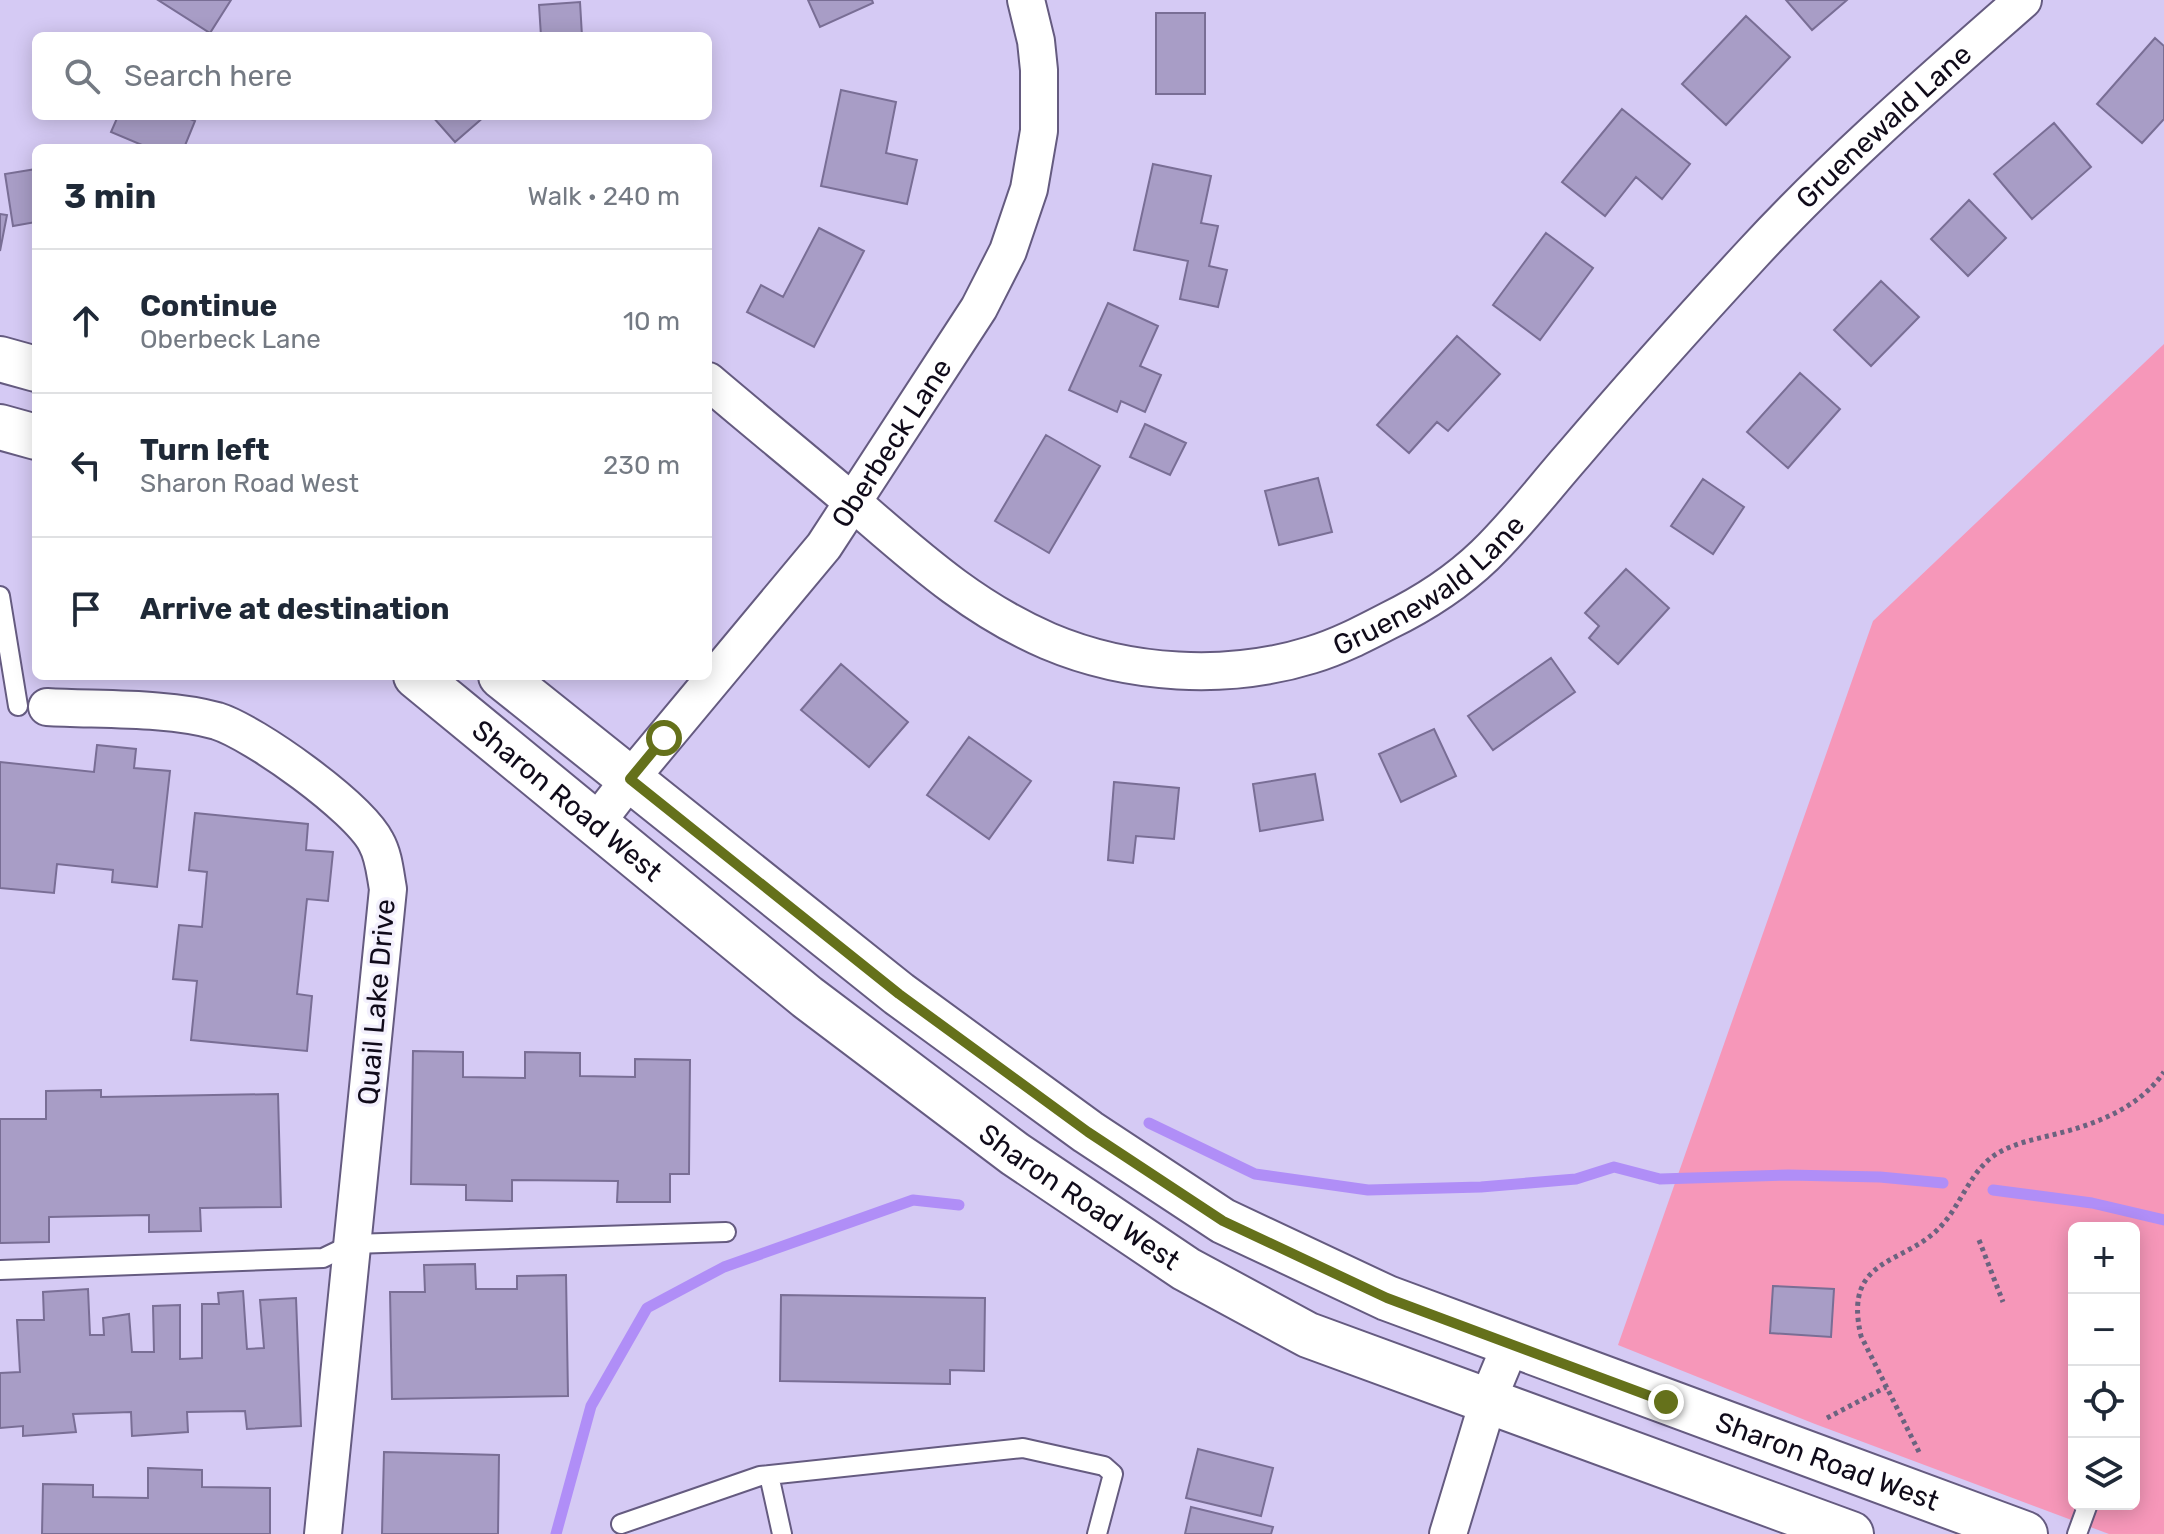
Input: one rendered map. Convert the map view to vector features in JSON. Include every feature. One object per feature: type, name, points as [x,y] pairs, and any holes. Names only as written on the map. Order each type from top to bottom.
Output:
[{"type":"main road","points":[[0,359],[32,368]]},
{"type":"main road","points":[[0,427],[32,436]]},
{"type":"main road","name":"Sharon Road West","points":[[421,680],[807,997],[1015,1154],[1186,1269],[1308,1335],[1851,1534]]},
{"type":"main road","name":"Sharon Road West","points":[[506,680],[899,994],[1088,1132],[1223,1221],[1387,1298],[2025,1534]]},
{"type":"street","name":"Oberbeck Lane","points":[[596,823],[824,546],[979,308],[1008,251],[1029,189],[1039,131],[1039,70],[1026,0]]},
{"type":"street","name":"Gruenewald Lane","points":[[712,384],[925,567],[983,608],[1046,640],[1083,654],[1147,668],[1214,671],[1280,663],[1311,655],[1346,642],[1411,610],[1485,555],[1616,405],[1797,207],[2023,0]]},
{"type":"street","name":"Quail Lake Drive","points":[[22,706],[171,713],[235,728],[272,750],[358,816],[382,856],[388,889],[323,1534]]},
{"type":"street","points":[[1448,1534],[1488,1400],[1511,1344]]},
{"type":"lane","points":[[0,596],[22,706]]},
{"type":"lane","points":[[0,1270],[323,1258],[352,1244],[726,1232]]},
{"type":"lane","points":[[621,1524],[769,1475],[1023,1448],[1104,1466],[1113,1474],[1097,1534]]},
{"type":"lane","points":[[769,1475],[782,1534]]},
{"type":"lane","points":[[2077,1534],[2086,1510]]},
{"type":"path","points":[[1926,1465],[1861,1336],[1857,1318],[1861,1291],[1886,1260],[1934,1233],[1945,1223],[1980,1168],[1997,1154],[2116,1113],[2150,1089],[2164,1072]]},
{"type":"path","points":[[1979,1240],[2003,1302]]},
{"type":"path","points":[[1815,1424],[1886,1387]]},
{"type":"shaded area","points":[[2164,344],[2164,1534],[2109,1534],[1815,1424],[1618,1345],[1873,621]]},
{"type":"building","points":[[158,0],[231,0],[208,32]]},
{"type":"building","points":[[808,0],[872,0],[873,3],[820,27]]},
{"type":"building","points":[[1786,0],[1847,0],[1812,30]]},
{"type":"building","points":[[580,2],[582,32],[541,32],[539,5]]},
{"type":"building","points":[[1156,13],[1205,13],[1205,94],[1156,94]]},
{"type":"building","points":[[1746,16],[1790,57],[1726,125],[1682,84]]},
{"type":"building","points":[[2155,38],[2164,46],[2164,119],[2142,143],[2097,104]]},
{"type":"building","points":[[841,90],[896,102],[886,153],[917,160],[907,204],[821,186]]},
{"type":"building","points":[[1622,109],[1690,164],[1662,199],[1636,177],[1605,216],[1562,182]]},
{"type":"building","points":[[116,120],[195,121],[186,144],[140,144],[111,132]]},
{"type":"building","points":[[436,120],[480,120],[455,142]]},
{"type":"building","points":[[2054,123],[2091,167],[2032,219],[1994,174]]},
{"type":"building","points":[[1153,164],[1211,176],[1201,223],[1218,226],[1209,266],[1227,270],[1218,307],[1180,299],[1188,261],[1134,250]]},
{"type":"building","points":[[32,170],[32,223],[13,226],[5,174]]},
{"type":"building","points":[[1969,200],[2006,238],[1968,276],[1931,239]]},
{"type":"building","points":[[0,214],[7,215],[0,251]]},
{"type":"building","points":[[819,228],[864,251],[814,347],[747,312],[761,285],[783,297]]},
{"type":"building","points":[[1546,233],[1593,268],[1540,340],[1493,305]]},
{"type":"building","points":[[1881,281],[1919,317],[1871,366],[1834,330]]},
{"type":"building","points":[[1108,303],[1158,326],[1140,366],[1161,375],[1145,412],[1121,401],[1117,412],[1069,390]]},
{"type":"building","points":[[1457,336],[1500,374],[1448,431],[1437,422],[1409,453],[1377,425]]},
{"type":"building","points":[[1800,373],[1840,409],[1788,468],[1747,432]]},
{"type":"building","points":[[1145,424],[1186,443],[1170,475],[1130,457]]},
{"type":"building","points":[[1046,435],[1100,466],[1049,553],[995,521]]},
{"type":"building","points":[[1318,478],[1332,532],[1279,545],[1265,491]]},
{"type":"building","points":[[1703,479],[1744,507],[1713,554],[1671,526]]},
{"type":"building","points":[[1626,569],[1669,608],[1618,664],[1589,638],[1599,626],[1585,613]]},
{"type":"building","points":[[1551,658],[1575,692],[1493,750],[1468,716]]},
{"type":"building","points":[[841,664],[908,722],[869,767],[801,710]]},
{"type":"building","points":[[1434,729],[1456,776],[1401,802],[1379,754]]},
{"type":"building","points":[[969,737],[1031,781],[989,839],[927,795]]},
{"type":"building","points":[[97,745],[136,749],[134,768],[170,771],[157,887],[112,882],[113,870],[57,864],[54,893],[0,888],[0,762],[94,772]]},
{"type":"building","points":[[1315,774],[1323,820],[1260,831],[1253,784]]},
{"type":"building","points":[[1114,782],[1179,788],[1174,839],[1136,836],[1133,863],[1108,860]]},
{"type":"building","points":[[195,813],[308,824],[306,850],[333,852],[328,901],[307,899],[297,994],[312,996],[307,1051],[191,1040],[197,981],[173,979],[179,925],[202,927],[207,872],[189,870]]},
{"type":"building","points":[[413,1051],[463,1052],[463,1077],[525,1078],[525,1052],[580,1053],[580,1076],[635,1077],[635,1059],[690,1060],[689,1174],[670,1174],[670,1202],[617,1202],[618,1181],[512,1180],[512,1201],[466,1200],[466,1185],[411,1184]]},
{"type":"building","points":[[101,1090],[101,1097],[278,1094],[281,1207],[200,1208],[201,1231],[149,1232],[149,1215],[49,1217],[49,1242],[0,1243],[0,1119],[46,1119],[46,1091]]},
{"type":"building","points":[[475,1264],[476,1289],[517,1289],[517,1276],[566,1275],[568,1396],[392,1399],[390,1292],[425,1292],[424,1265]]},
{"type":"building","points":[[1773,1286],[1834,1289],[1831,1337],[1770,1333]]},
{"type":"building","points":[[88,1289],[90,1335],[104,1335],[103,1318],[129,1314],[132,1352],[154,1352],[153,1306],[180,1305],[180,1359],[202,1358],[202,1304],[219,1304],[218,1293],[243,1291],[247,1349],[264,1348],[260,1300],[296,1298],[301,1426],[247,1429],[245,1411],[187,1412],[188,1432],[132,1436],[131,1412],[73,1414],[76,1432],[23,1436],[23,1426],[0,1428],[0,1373],[20,1372],[17,1320],[44,1320],[43,1292]]},
{"type":"building","points":[[781,1295],[985,1298],[984,1371],[950,1370],[950,1384],[780,1381]]},
{"type":"building","points":[[1198,1449],[1273,1468],[1261,1516],[1186,1498]]},
{"type":"building","points":[[384,1452],[499,1455],[498,1534],[382,1534]]},
{"type":"building","points":[[148,1468],[202,1470],[202,1487],[270,1488],[270,1534],[42,1534],[43,1484],[93,1485],[93,1497],[148,1498]]},
{"type":"building","points":[[1191,1507],[1273,1527],[1271,1534],[1185,1534]]},
{"type":"waterway","points":[[1149,1123],[1255,1174],[1368,1190],[1481,1187],[1576,1179],[1614,1167],[1660,1179],[1788,1175],[1880,1177],[1943,1183]]},
{"type":"waterway","points":[[1993,1190],[2092,1203],[2164,1220]]},
{"type":"waterway","points":[[556,1534],[591,1406],[647,1308],[724,1267],[913,1200],[959,1205]]},
{"type":"route","points":[[664,738],[630,779],[899,994],[1088,1132],[1223,1221],[1387,1298],[1666,1402]]}]
